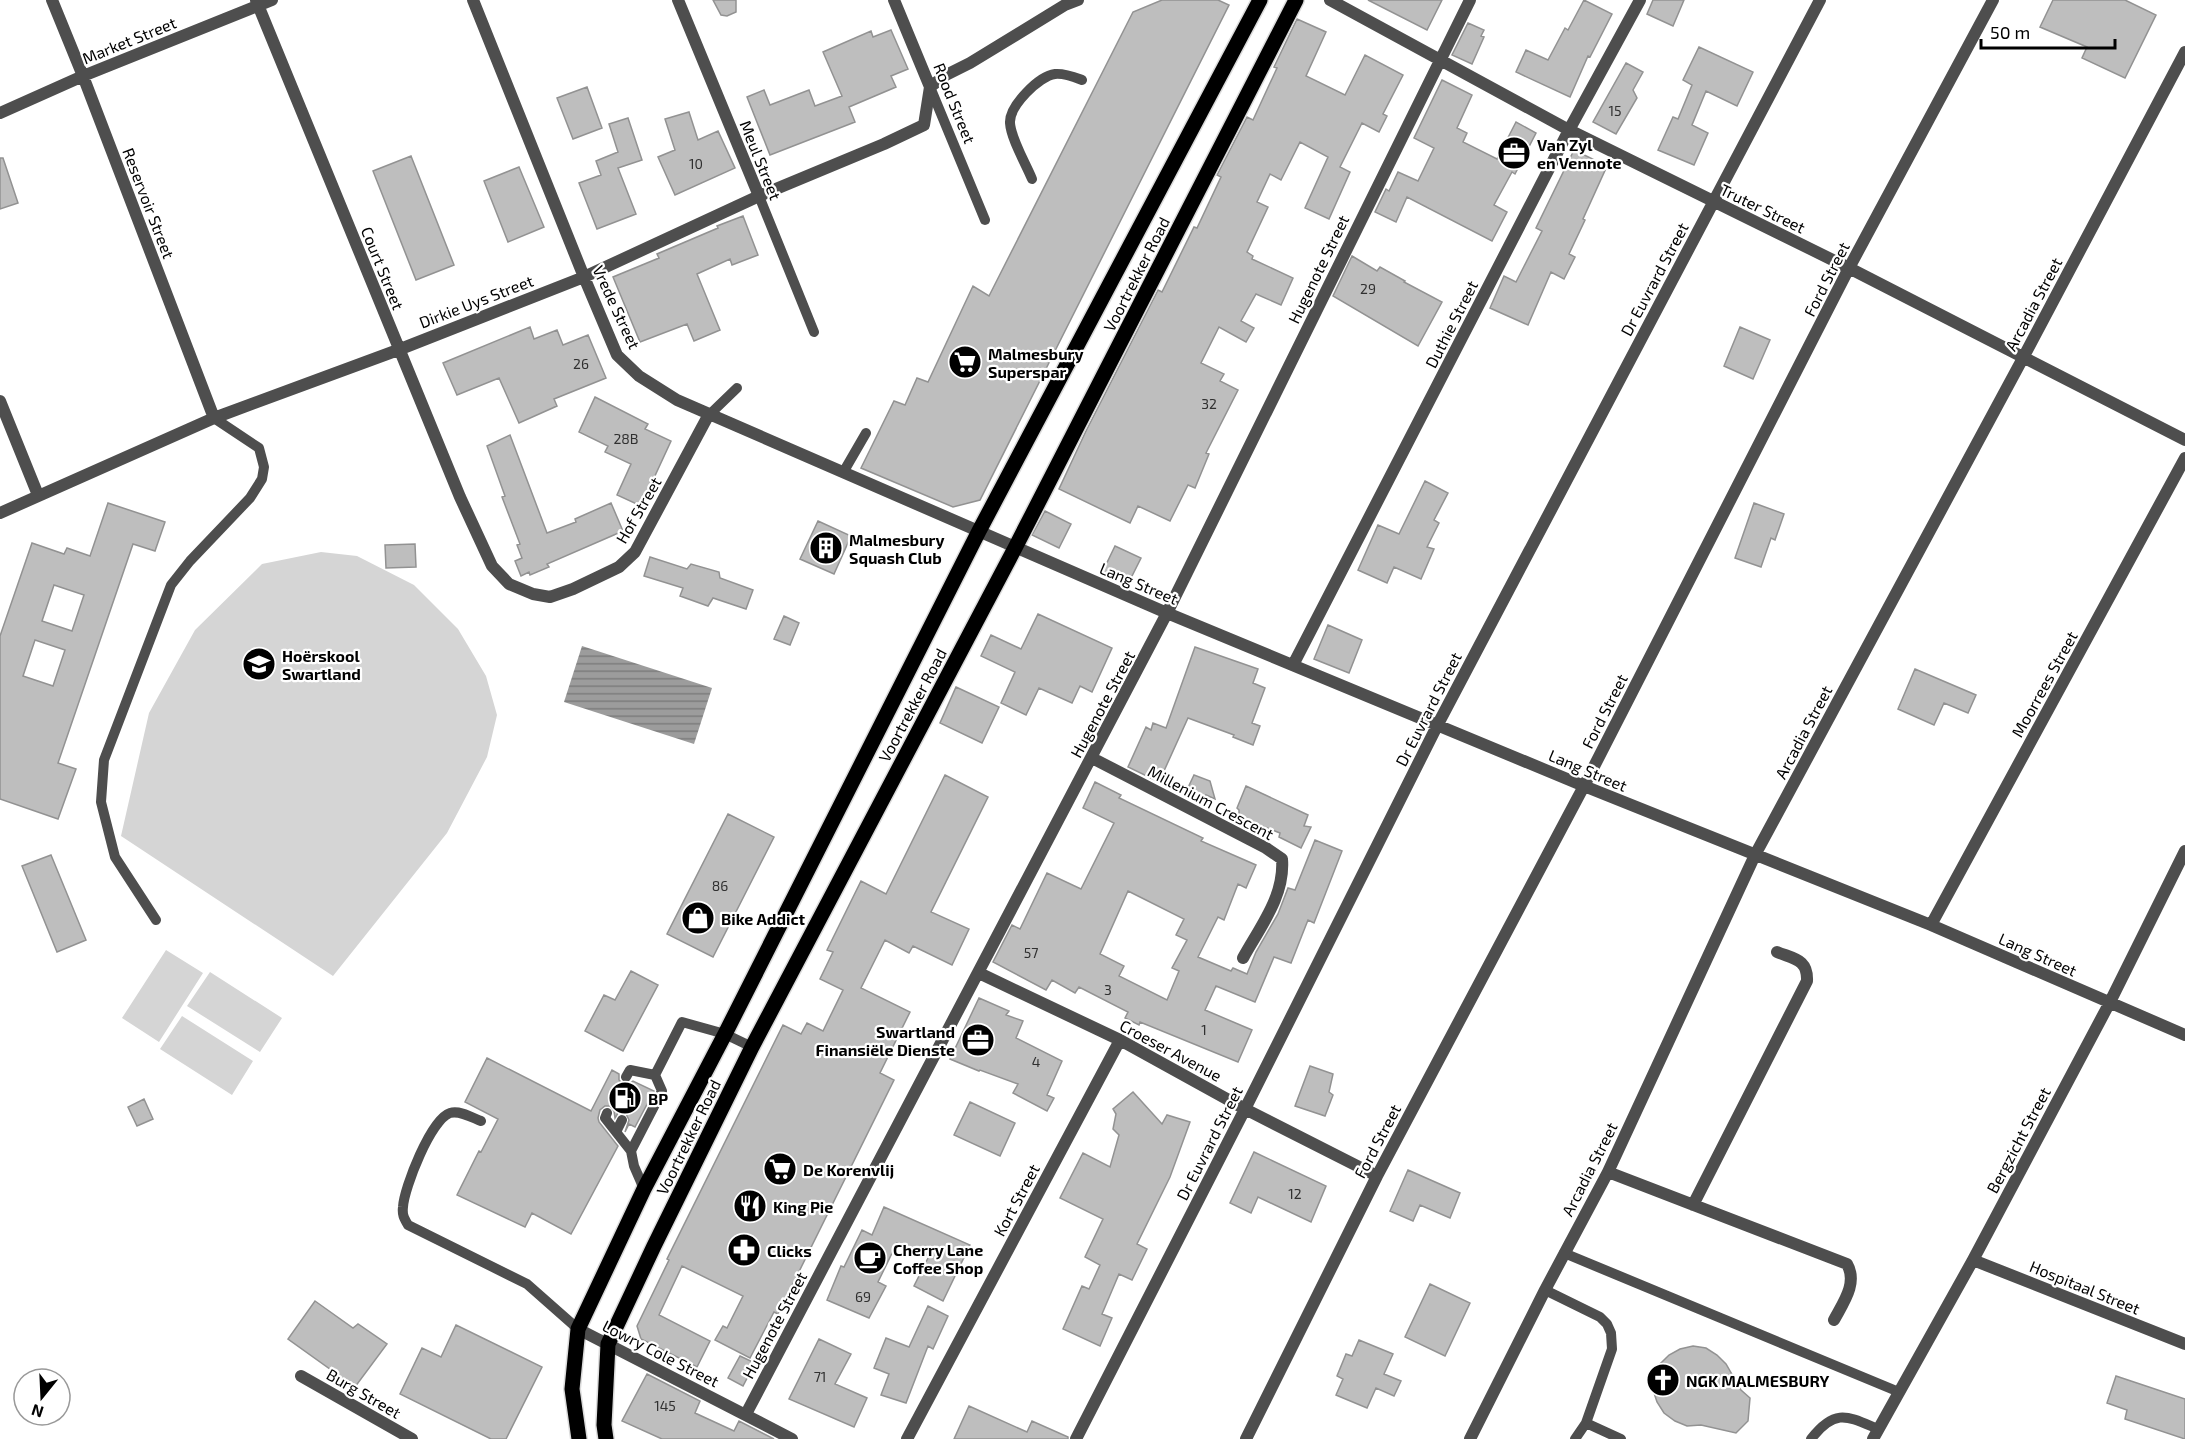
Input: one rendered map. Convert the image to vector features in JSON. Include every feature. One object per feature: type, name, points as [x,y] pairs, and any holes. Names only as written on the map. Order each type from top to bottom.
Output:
[{"type":"main road","name":"Voortrekker Road","points":[[579,1439],[572,1389],[578,1329],[644,1189],[725,1034],[979,531],[1260,0]]},
{"type":"main road","name":"Voortrekker Road","points":[[606,1439],[604,1425],[608,1344],[654,1246],[752,1047],[1015,548],[1296,0]]},
{"type":"street","name":"Reservoir Street","points":[[52,0],[214,418]]},
{"type":"street","name":"Market Street","points":[[0,113],[257,3],[272,0]]},
{"type":"street","name":"Vrede Street","points":[[474,0],[617,355],[639,376],[708,416],[844,471],[979,531]]},
{"type":"street","name":"Meul Street","points":[[678,0],[759,196]]},
{"type":"street","name":"Rood Street","points":[[894,0],[930,87]]},
{"type":"street","points":[[930,87],[1064,3],[1078,0]]},
{"type":"street","name":"Truter Street","points":[[1330,0],[1569,130],[1849,268],[2185,440]]},
{"type":"street","name":"Hugenote Street","points":[[746,1414],[1167,614],[1470,0]]},
{"type":"street","name":"Duthie Street","points":[[1293,665],[1569,130],[1640,0]]},
{"type":"street","name":"Dr Euvrard Street","points":[[1076,1439],[1438,724],[1820,0]]},
{"type":"street","name":"Ford Street","points":[[1246,1439],[1377,1176],[1584,786],[1849,268],[1994,0]]},
{"type":"street","name":"Court Street","points":[[257,3],[459,497],[492,566],[509,584],[533,594]]},
{"type":"street","name":"Arcadia Street","points":[[1470,1439],[1564,1253],[1608,1172],[1755,855],[2185,52]]},
{"type":"street","name":"Dirkie Uys Street","points":[[0,513],[214,418],[398,350],[584,277],[759,196],[884,144],[924,125],[930,87]]},
{"type":"street","points":[[0,401],[38,495]]},
{"type":"street","name":"Hof Street","points":[[533,594],[550,597],[573,590],[619,567],[635,552],[708,416]]},
{"type":"street","name":"Moorrees Street","points":[[1931,925],[2185,458]]},
{"type":"street","name":"Lang Street","points":[[979,531],[1167,614],[1584,786],[1931,925],[2185,1035]]},
{"type":"street","name":"Millenium Crescent","points":[[1092,758],[1266,848],[1282,859],[1282,880],[1275,902],[1243,958]]},
{"type":"street","name":"Bergzicht Street","points":[[1876,1434],[1973,1260],[2109,1004],[2185,852]]},
{"type":"street","points":[[1693,1205],[1807,981],[1807,970],[1802,963],[1777,952]]},
{"type":"street","name":"Croeser Avenue","points":[[979,974],[1120,1040],[1245,1109],[1377,1176]]},
{"type":"street","name":"Kort Street","points":[[907,1439],[1120,1040]]},
{"type":"street","points":[[1608,1172],[1847,1264],[1852,1272],[1852,1280],[1834,1320]]},
{"type":"street","name":"Hospitaal Street","points":[[1973,1260],[2185,1344]]},
{"type":"street","name":"Lowry Cole Street","points":[[578,1329],[792,1439]]},
{"type":"street","name":"Burg Street","points":[[301,1376],[412,1439]]},
{"type":"lane","points":[[1032,179],[1010,126],[1010,116],[1021,97],[1052,74],[1062,74],[1082,80]]},
{"type":"lane","name":"Rood Street","points":[[930,87],[985,220]]},
{"type":"lane","name":"Meul Street","points":[[759,196],[814,332]]},
{"type":"lane","points":[[708,416],[737,388]]},
{"type":"lane","points":[[156,920],[115,857],[101,802],[104,760],[171,585],[190,561],[250,498],[262,479],[264,467],[259,448],[214,418]]},
{"type":"lane","points":[[844,471],[866,433]]},
{"type":"lane","points":[[640,1084],[650,1074],[682,1022],[725,1034],[752,1047]]},
{"type":"lane","points":[[626,1077],[630,1070],[650,1074],[662,1091],[631,1151]]},
{"type":"lane","points":[[482,1122],[458,1113],[450,1113],[441,1120],[433,1130],[406,1189],[403,1216],[408,1225],[527,1284],[578,1329]]},
{"type":"lane","points":[[607,1113],[605,1118],[631,1151],[634,1166],[644,1189]]},
{"type":"lane","points":[[616,1132],[622,1120]]},
{"type":"lane","points":[[1564,1253],[1899,1392]]},
{"type":"lane","points":[[1545,1290],[1600,1317],[1607,1324],[1611,1333],[1612,1348],[1586,1423],[1575,1439]]},
{"type":"lane","points":[[1811,1439],[1829,1422],[1842,1416],[1876,1434]]},
{"type":"lane","points":[[1586,1423],[1621,1439]]},
{"type":"shaded area","points":[[321,552],[357,556],[414,585],[458,629],[486,676],[497,715],[487,757],[447,833],[333,976],[121,836],[149,713],[195,630],[262,564]]},
{"type":"shaded area","points":[[582,646],[712,688],[694,744],[564,702]]},
{"type":"shaded area","points":[[166,950],[203,973],[159,1042],[122,1018]]},
{"type":"shaded area","points":[[210,972],[282,1018],[260,1052],[187,1006]]},
{"type":"shaded area","points":[[182,1016],[253,1061],[232,1095],[160,1049]]},
{"type":"building","points":[[713,0],[736,0],[736,12],[727,16],[721,15]]},
{"type":"building","points":[[1162,0],[1218,0],[1229,5],[980,500],[953,507],[861,468],[894,401],[905,405],[917,378],[928,382],[973,286],[989,296],[1133,12]]},
{"type":"building","points":[[1368,0],[1442,0],[1427,30]]},
{"type":"building","points":[[1584,0],[1612,14],[1590,57],[1588,56],[1570,97],[1516,72],[1526,50],[1548,60],[1565,28],[1568,30]]},
{"type":"building","points":[[1653,0],[1684,0],[1673,26],[1647,14]]},
{"type":"building","points":[[2053,0],[2125,0],[2156,15],[2125,78],[2082,58],[2087,47],[2040,27]]},
{"type":"building","points":[[1297,19],[1326,32],[1306,76],[1345,95],[1365,55],[1403,75],[1383,114],[1387,116],[1379,132],[1362,123],[1340,167],[1350,172],[1329,219],[1305,208],[1328,157],[1300,142],[1281,180],[1270,174],[1257,202],[1268,207],[1247,252],[1253,256],[1252,259],[1293,278],[1281,305],[1256,294],[1241,321],[1254,328],[1246,342],[1219,327],[1201,363],[1224,374],[1220,381],[1238,390],[1206,453],[1209,454],[1195,488],[1188,485],[1170,521],[1138,506],[1130,523],[1059,489],[1158,290],[1162,292],[1194,227],[1197,228],[1221,177],[1217,175],[1247,117],[1253,120],[1277,68],[1274,67]]},
{"type":"building","points":[[1468,23],[1484,30],[1481,36],[1484,37],[1472,64],[1452,55]]},
{"type":"building","points":[[891,30],[908,69],[891,76],[896,87],[849,107],[855,122],[770,155],[747,97],[764,90],[770,105],[809,90],[815,106],[842,96],[823,52],[871,31],[873,37]]},
{"type":"building","points":[[1699,47],[1753,72],[1737,106],[1706,91],[1692,125],[1708,133],[1694,165],[1658,150],[1673,117],[1678,119],[1692,85],[1683,80]]},
{"type":"building","points":[[1626,63],[1643,72],[1633,90],[1637,98],[1616,134],[1593,122]]},
{"type":"building","points":[[1442,80],[1472,95],[1457,128],[1467,133],[1463,142],[1497,159],[1516,122],[1536,133],[1515,174],[1512,172],[1494,205],[1507,212],[1492,241],[1407,197],[1396,222],[1375,212],[1386,189],[1389,191],[1398,172],[1418,181],[1434,148],[1414,138]]},
{"type":"building","points":[[587,87],[602,128],[573,139],[557,98]]},
{"type":"building","points":[[689,112],[698,140],[718,131],[735,168],[675,195],[658,157],[675,150],[665,119]]},
{"type":"building","points":[[628,118],[642,160],[618,168],[636,214],[597,229],[579,183],[601,175],[596,161],[618,152],[609,124]]},
{"type":"building","points":[[1574,150],[1607,166],[1569,254],[1575,257],[1564,279],[1551,272],[1528,325],[1490,308],[1504,276],[1516,282],[1542,231],[1536,228]]},
{"type":"building","points":[[411,156],[454,265],[416,280],[373,171]]},
{"type":"building","points":[[0,158],[3,158],[18,203],[0,209]]},
{"type":"building","points":[[519,167],[544,227],[508,242],[484,181]]},
{"type":"building","points":[[743,216],[758,255],[732,265],[730,259],[697,274],[720,330],[694,341],[687,324],[640,342],[613,277],[659,258],[657,254]]},
{"type":"building","points":[[1352,256],[1377,271],[1380,267],[1442,302],[1418,346],[1333,296]]},
{"type":"building","points":[[530,327],[534,339],[557,330],[563,345],[588,335],[606,378],[554,399],[557,406],[519,423],[499,378],[457,395],[443,363]]},
{"type":"building","points":[[1740,327],[1770,340],[1753,379],[1724,366]]},
{"type":"building","points":[[595,397],[648,424],[645,429],[671,441],[641,506],[617,495],[631,464],[605,452],[608,446],[579,432]]},
{"type":"building","points":[[510,435],[547,533],[576,522],[575,519],[611,503],[623,531],[547,564],[549,567],[530,575],[529,572],[521,576],[515,561],[522,558],[517,545],[520,544],[502,497],[505,496],[487,446]]},
{"type":"building","points":[[1425,481],[1448,493],[1434,520],[1439,523],[1427,547],[1434,549],[1421,579],[1394,567],[1387,583],[1358,570],[1378,525],[1399,534]]},
{"type":"building","points":[[108,503],[165,522],[155,551],[133,544],[58,763],[76,769],[58,819],[0,799],[0,636],[32,543],[64,554],[67,548],[90,556]],"holes":[[[54,585],[84,595],[72,631],[42,621]],[[35,640],[65,650],[53,686],[23,676]]]},
{"type":"building","points":[[1754,503],[1784,514],[1775,540],[1771,538],[1761,567],[1735,558]]},
{"type":"building","points":[[1045,511],[1071,524],[1059,548],[1032,535]]},
{"type":"building","name":"Malmesbury Squash Club","points":[[818,521],[851,536],[834,574],[800,559]]},
{"type":"building","points":[[415,544],[416,567],[386,568],[385,545]]},
{"type":"building","points":[[1115,546],[1141,558],[1127,586],[1102,573]]},
{"type":"building","points":[[650,557],[687,569],[691,564],[719,572],[720,578],[753,590],[746,609],[713,598],[708,606],[680,596],[683,588],[644,576]]},
{"type":"building","points":[[1038,614],[1112,648],[1092,692],[1080,686],[1072,703],[1039,688],[1026,715],[1001,703],[1015,672],[981,656],[991,635],[1021,649]]},
{"type":"building","points":[[784,616],[799,623],[790,645],[774,639]]},
{"type":"building","points":[[1328,625],[1362,640],[1349,673],[1314,659]]},
{"type":"building","points":[[1195,647],[1258,669],[1253,683],[1265,688],[1252,723],[1260,726],[1253,745],[1233,737],[1234,735],[1188,718],[1159,782],[1128,767],[1146,727],[1151,730],[1153,723],[1166,728]]},
{"type":"building","points":[[1915,669],[1976,695],[1968,713],[1944,703],[1934,725],[1898,709]]},
{"type":"building","points":[[956,687],[999,707],[982,743],[940,723]]},
{"type":"building","points":[[945,775],[988,797],[931,912],[969,929],[952,965],[913,946],[909,953],[885,940],[861,988],[910,1012],[880,1073],[894,1080],[778,1314],[774,1312],[750,1358],[715,1340],[723,1326],[727,1328],[743,1296],[682,1266],[659,1315],[710,1341],[697,1367],[641,1339],[637,1326],[669,1260],[667,1259],[783,1025],[801,1034],[807,1023],[823,1031],[843,990],[820,979],[833,952],[827,950],[861,881],[886,894]]},
{"type":"building","points":[[1194,775],[1210,781],[1215,799],[1206,795],[1206,801],[1186,792]]},
{"type":"building","points":[[1095,782],[1121,795],[1119,798],[1203,838],[1201,841],[1256,865],[1246,888],[1238,884],[1224,920],[1218,917],[1198,957],[1231,971],[1233,968],[1247,974],[1256,952],[1278,914],[1288,888],[1295,890],[1315,840],[1342,851],[1314,923],[1308,920],[1291,963],[1274,957],[1255,1002],[1216,986],[1205,1010],[1252,1030],[1238,1062],[1140,1022],[1139,1025],[1125,1018],[1128,1012],[1079,987],[1075,993],[1052,980],[1046,990],[993,962],[1012,925],[1020,929],[1047,873],[1081,889],[1114,823],[1083,808]],"holes":[[[1128,891],[1184,919],[1176,935],[1187,940],[1172,968],[1179,971],[1167,1000],[1119,976],[1124,966],[1100,954]]]},
{"type":"building","points":[[1246,786],[1308,815],[1304,826],[1311,827],[1301,848],[1279,837],[1280,833],[1239,817],[1237,808]]},
{"type":"building","points":[[728,814],[774,837],[713,957],[667,934]]},
{"type":"building","points":[[51,855],[86,940],[57,952],[22,866]]},
{"type":"building","points":[[631,971],[658,985],[623,1051],[585,1031],[604,995],[615,1000]]},
{"type":"building","points":[[979,998],[1009,1011],[1006,1015],[1023,1021],[1016,1038],[1062,1061],[1047,1095],[1054,1098],[1047,1111],[1013,1093],[1018,1084],[950,1059]]},
{"type":"building","points":[[487,1058],[591,1111],[612,1070],[619,1074],[619,1080],[623,1084],[633,1081],[654,1091],[635,1127],[629,1124],[625,1132],[629,1120],[626,1114],[618,1113],[615,1118],[610,1106],[605,1106],[600,1110],[599,1122],[618,1146],[571,1234],[532,1213],[525,1227],[457,1195],[498,1119],[465,1102]]},
{"type":"building","points":[[1310,1066],[1333,1074],[1329,1092],[1333,1095],[1325,1116],[1295,1106]]},
{"type":"building","points":[[1133,1092],[1162,1124],[1167,1115],[1190,1122],[1170,1177],[1137,1244],[1147,1249],[1132,1280],[1119,1274],[1102,1314],[1112,1318],[1100,1346],[1063,1329],[1082,1286],[1089,1289],[1100,1265],[1085,1257],[1103,1219],[1060,1198],[1083,1153],[1110,1167],[1119,1135],[1113,1129],[1116,1114],[1113,1109]]},
{"type":"building","points":[[144,1099],[153,1119],[137,1126],[128,1107]]},
{"type":"building","points":[[970,1102],[1015,1123],[1000,1156],[954,1135]]},
{"type":"building","points":[[1254,1152],[1326,1186],[1311,1222],[1258,1197],[1251,1213],[1230,1203]]},
{"type":"building","points":[[1408,1170],[1460,1193],[1450,1218],[1420,1205],[1413,1221],[1390,1211]]},
{"type":"building","points":[[884,1207],[970,1245],[943,1301],[914,1286],[929,1256],[897,1243],[878,1282],[886,1286],[869,1318],[827,1300],[841,1266],[844,1267],[862,1230],[872,1235]]},
{"type":"building","points":[[1430,1284],[1470,1303],[1445,1356],[1405,1337]]},
{"type":"building","points":[[315,1301],[353,1328],[358,1324],[387,1344],[355,1387],[288,1339]]},
{"type":"building","points":[[928,1306],[948,1316],[933,1349],[928,1346],[906,1403],[881,1395],[889,1374],[874,1368],[886,1338],[909,1347]]},
{"type":"building","points":[[456,1325],[542,1367],[506,1439],[491,1439],[400,1394],[422,1348],[441,1357]]},
{"type":"building","points":[[819,1339],[851,1354],[835,1384],[867,1398],[854,1427],[789,1399]]},
{"type":"building","points":[[1359,1340],[1393,1354],[1384,1374],[1401,1381],[1394,1396],[1376,1388],[1367,1408],[1336,1395],[1343,1379],[1337,1376],[1346,1354],[1352,1356]]},
{"type":"building","points":[[1693,1346],[1706,1348],[1717,1355],[1726,1364],[1741,1390],[1750,1398],[1748,1421],[1736,1433],[1701,1425],[1687,1426],[1664,1413],[1657,1402],[1653,1390],[1660,1364],[1680,1349]]},
{"type":"building","points":[[740,1356],[755,1363],[743,1386],[728,1378]]},
{"type":"building","points":[[647,1374],[700,1401],[695,1413],[734,1431],[739,1421],[774,1439],[662,1439],[622,1421]]},
{"type":"building","points":[[2116,1376],[2185,1399],[2185,1439],[2125,1419],[2127,1410],[2107,1403]]},
{"type":"building","points":[[969,1406],[1027,1432],[1032,1421],[1068,1439],[954,1439]]},
{"type":"place","name":"Van Zyl en Vennote","points":[[1514,153]]},
{"type":"place","name":"Malmesbury Superspar","points":[[965,362]]},
{"type":"place","name":"Malmesbury Squash Club","points":[[826,548]]},
{"type":"place","name":"Hoërskool Swartland","points":[[259,664]]},
{"type":"place","name":"Bike Addict","points":[[698,918]]},
{"type":"place","name":"Swartland Finansiële Dienste","points":[[978,1040]]},
{"type":"place","name":"BP","points":[[625,1098]]},
{"type":"place","name":"De Korenvlij","points":[[780,1169]]},
{"type":"place","name":"King Pie","points":[[750,1206]]},
{"type":"place","name":"Clicks","points":[[744,1250]]},
{"type":"place","name":"Cherry Lane Coffee Shop","points":[[870,1258]]},
{"type":"place","name":"NGK MALMESBURY","points":[[1663,1380]]}]
